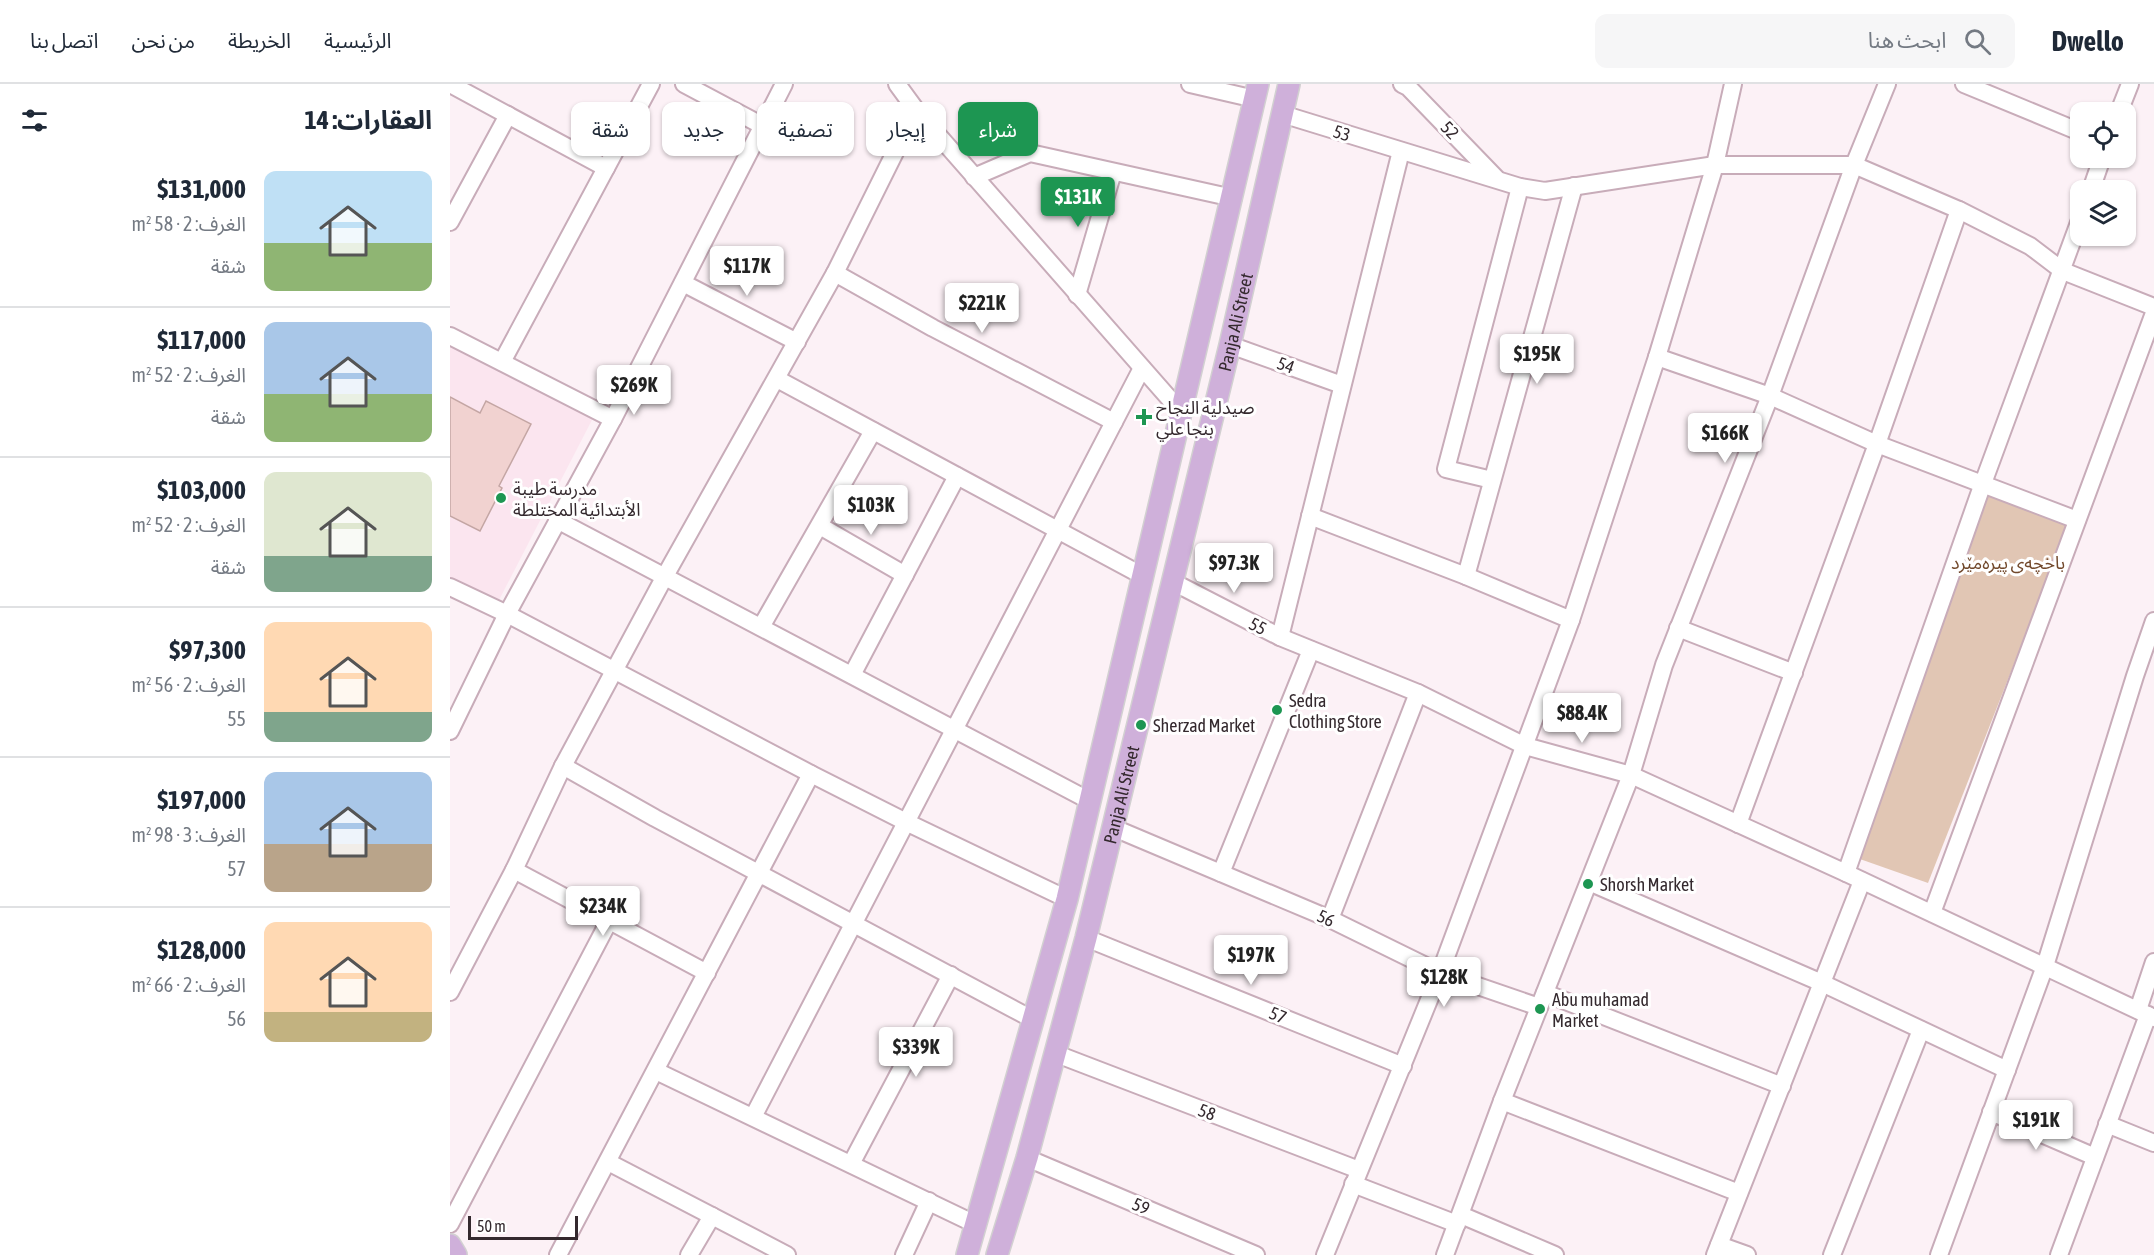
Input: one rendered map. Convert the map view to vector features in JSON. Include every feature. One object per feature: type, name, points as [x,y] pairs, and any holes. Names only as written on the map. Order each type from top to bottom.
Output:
[{"type":"main road","name":"Panja Ali Street","points":[[997,1255],[1027,1158],[1086,938],[1230,345],[1289,84]]},
{"type":"main road","name":"Panja Ali Street","points":[[967,1255],[1067,899],[1256,92]]},
{"type":"main road","points":[[1128,643],[1157,649]]},
{"type":"main road","points":[[450,1245],[456,1255]]},
{"type":"street","points":[[450,84],[606,168]]},
{"type":"street","points":[[502,362],[651,84]]},
{"type":"street","points":[[684,84],[757,123]]},
{"type":"street","points":[[775,102],[784,84]]},
{"type":"street","points":[[450,992],[514,870],[563,766],[614,670],[835,273],[907,97],[920,84]]},
{"type":"street","points":[[1190,84],[1256,92]]},
{"type":"street","name":"52","points":[[1402,84],[1408,87],[1496,179]]},
{"type":"street","points":[[1325,1255],[1440,973],[1571,621],[1657,357],[1715,165],[1733,84]]},
{"type":"street","points":[[1445,1255],[1502,1101],[1631,775],[1678,628],[1770,396],[1854,165],[1887,84]]},
{"type":"street","points":[[1964,84],[2070,128]]},
{"type":"street","points":[[2123,102],[2130,84]]},
{"type":"street","points":[[907,97],[974,177],[1182,413]]},
{"type":"street","name":"53","points":[[1282,114],[1520,187],[1545,191],[1715,165],[1854,165]]},
{"type":"street","points":[[450,222],[454,204],[508,115]]},
{"type":"street","points":[[451,724],[507,614],[613,419],[757,138]]},
{"type":"street","points":[[1280,637],[1401,151]]},
{"type":"street","points":[[974,177],[1030,153],[1233,198]]},
{"type":"street","points":[[1854,165],[1959,210],[2030,246],[2063,271],[2154,307]]},
{"type":"street","points":[[1077,295],[1113,172]]},
{"type":"street","points":[[1466,576],[1574,186]]},
{"type":"street","points":[[1492,480],[1446,469],[1520,187]]},
{"type":"street","points":[[1738,824],[1877,444],[1959,210]]},
{"type":"street","points":[[1846,873],[1982,486],[2071,246]]},
{"type":"street","points":[[835,273],[933,328],[1114,422]]},
{"type":"street","points":[[682,283],[797,342]]},
{"type":"street","points":[[1932,913],[2154,313]]},
{"type":"street","points":[[450,336],[613,419]]},
{"type":"street","name":"54","points":[[1230,345],[1342,385]]},
{"type":"street","points":[[1657,357],[1770,396],[1877,444],[1982,486],[2077,520]]},
{"type":"street","points":[[753,1117],[1142,368]]},
{"type":"street","points":[[777,379],[1143,576]]},
{"type":"street","points":[[760,627],[873,431]]},
{"type":"street","points":[[852,675],[957,476]]},
{"type":"street","points":[[1310,516],[1466,576],[1571,621]]},
{"type":"street","points":[[557,520],[1090,801]]},
{"type":"street","points":[[820,526],[905,576]]},
{"type":"street","name":"55","points":[[1173,582],[1280,637],[1418,693],[1525,746],[1631,775],[2147,1014]]},
{"type":"street","points":[[450,587],[507,614],[811,774],[1067,899]]},
{"type":"street","points":[[1938,1255],[2045,966],[2147,662],[2154,621]]},
{"type":"street","points":[[1678,628],[1794,673]]},
{"type":"street","points":[[1221,873],[1311,650]]},
{"type":"street","points":[[1330,919],[1418,693]]},
{"type":"street","points":[[563,766],[655,818],[1032,1018]]},
{"type":"street","points":[[558,1255],[811,774]]},
{"type":"street","name":"56","points":[[1113,828],[1330,919],[1440,973],[1542,1000],[1782,1086]]},
{"type":"street","points":[[514,870],[707,973]]},
{"type":"street","points":[[1747,1255],[1717,1250],[1862,881]]},
{"type":"street","points":[[1589,882],[1822,983],[2007,1070]]},
{"type":"street","points":[[450,1224],[609,921]]},
{"type":"street","name":"57","points":[[1086,938],[1403,1066]]},
{"type":"street","points":[[2059,1255],[2147,1014],[2154,962]]},
{"type":"street","points":[[851,1164],[951,975]]},
{"type":"street","points":[[1832,1255],[1921,1030]]},
{"type":"street","name":"58","points":[[1054,1053],[1459,1219],[1555,1255]]},
{"type":"street","points":[[656,1071],[975,1224]]},
{"type":"street","points":[[1502,1101],[1739,1193]]},
{"type":"street","points":[[1991,1112],[2095,1157]]},
{"type":"street","points":[[2107,1124],[2154,1143]]},
{"type":"street","name":"59","points":[[1027,1158],[1256,1255]]},
{"type":"street","points":[[608,1162],[787,1255]]},
{"type":"street","points":[[904,1255],[929,1202]]},
{"type":"street","points":[[689,1255],[712,1216]]},
{"type":"shaded area","name":"مدرسة طيبة الأبتدائية المختلطة","points":[[450,345],[593,418],[498,602],[450,578]]},
{"type":"green space","name":"باخچەی پیرەمێرد","points":[[1986,494],[2069,524],[1928,883],[1857,858]]},
{"type":"building","points":[[450,397],[480,413],[486,401],[531,424],[499,486],[502,488],[480,531],[450,516]]},
{"type":"place","name":"صيدلية النجاح بنجا علي","points":[[1144,417]]},
{"type":"place","name":"مدرسة طيبة الأبتدائية المختلطة","points":[[501,498]]},
{"type":"place","name":"Sedra Clothing Store","points":[[1277,710]]},
{"type":"place","name":"Sherzad Market","points":[[1141,725]]},
{"type":"place","name":"Shorsh Market","points":[[1588,884]]},
{"type":"place","name":"Abu muhamad Market","points":[[1540,1009]]}]
